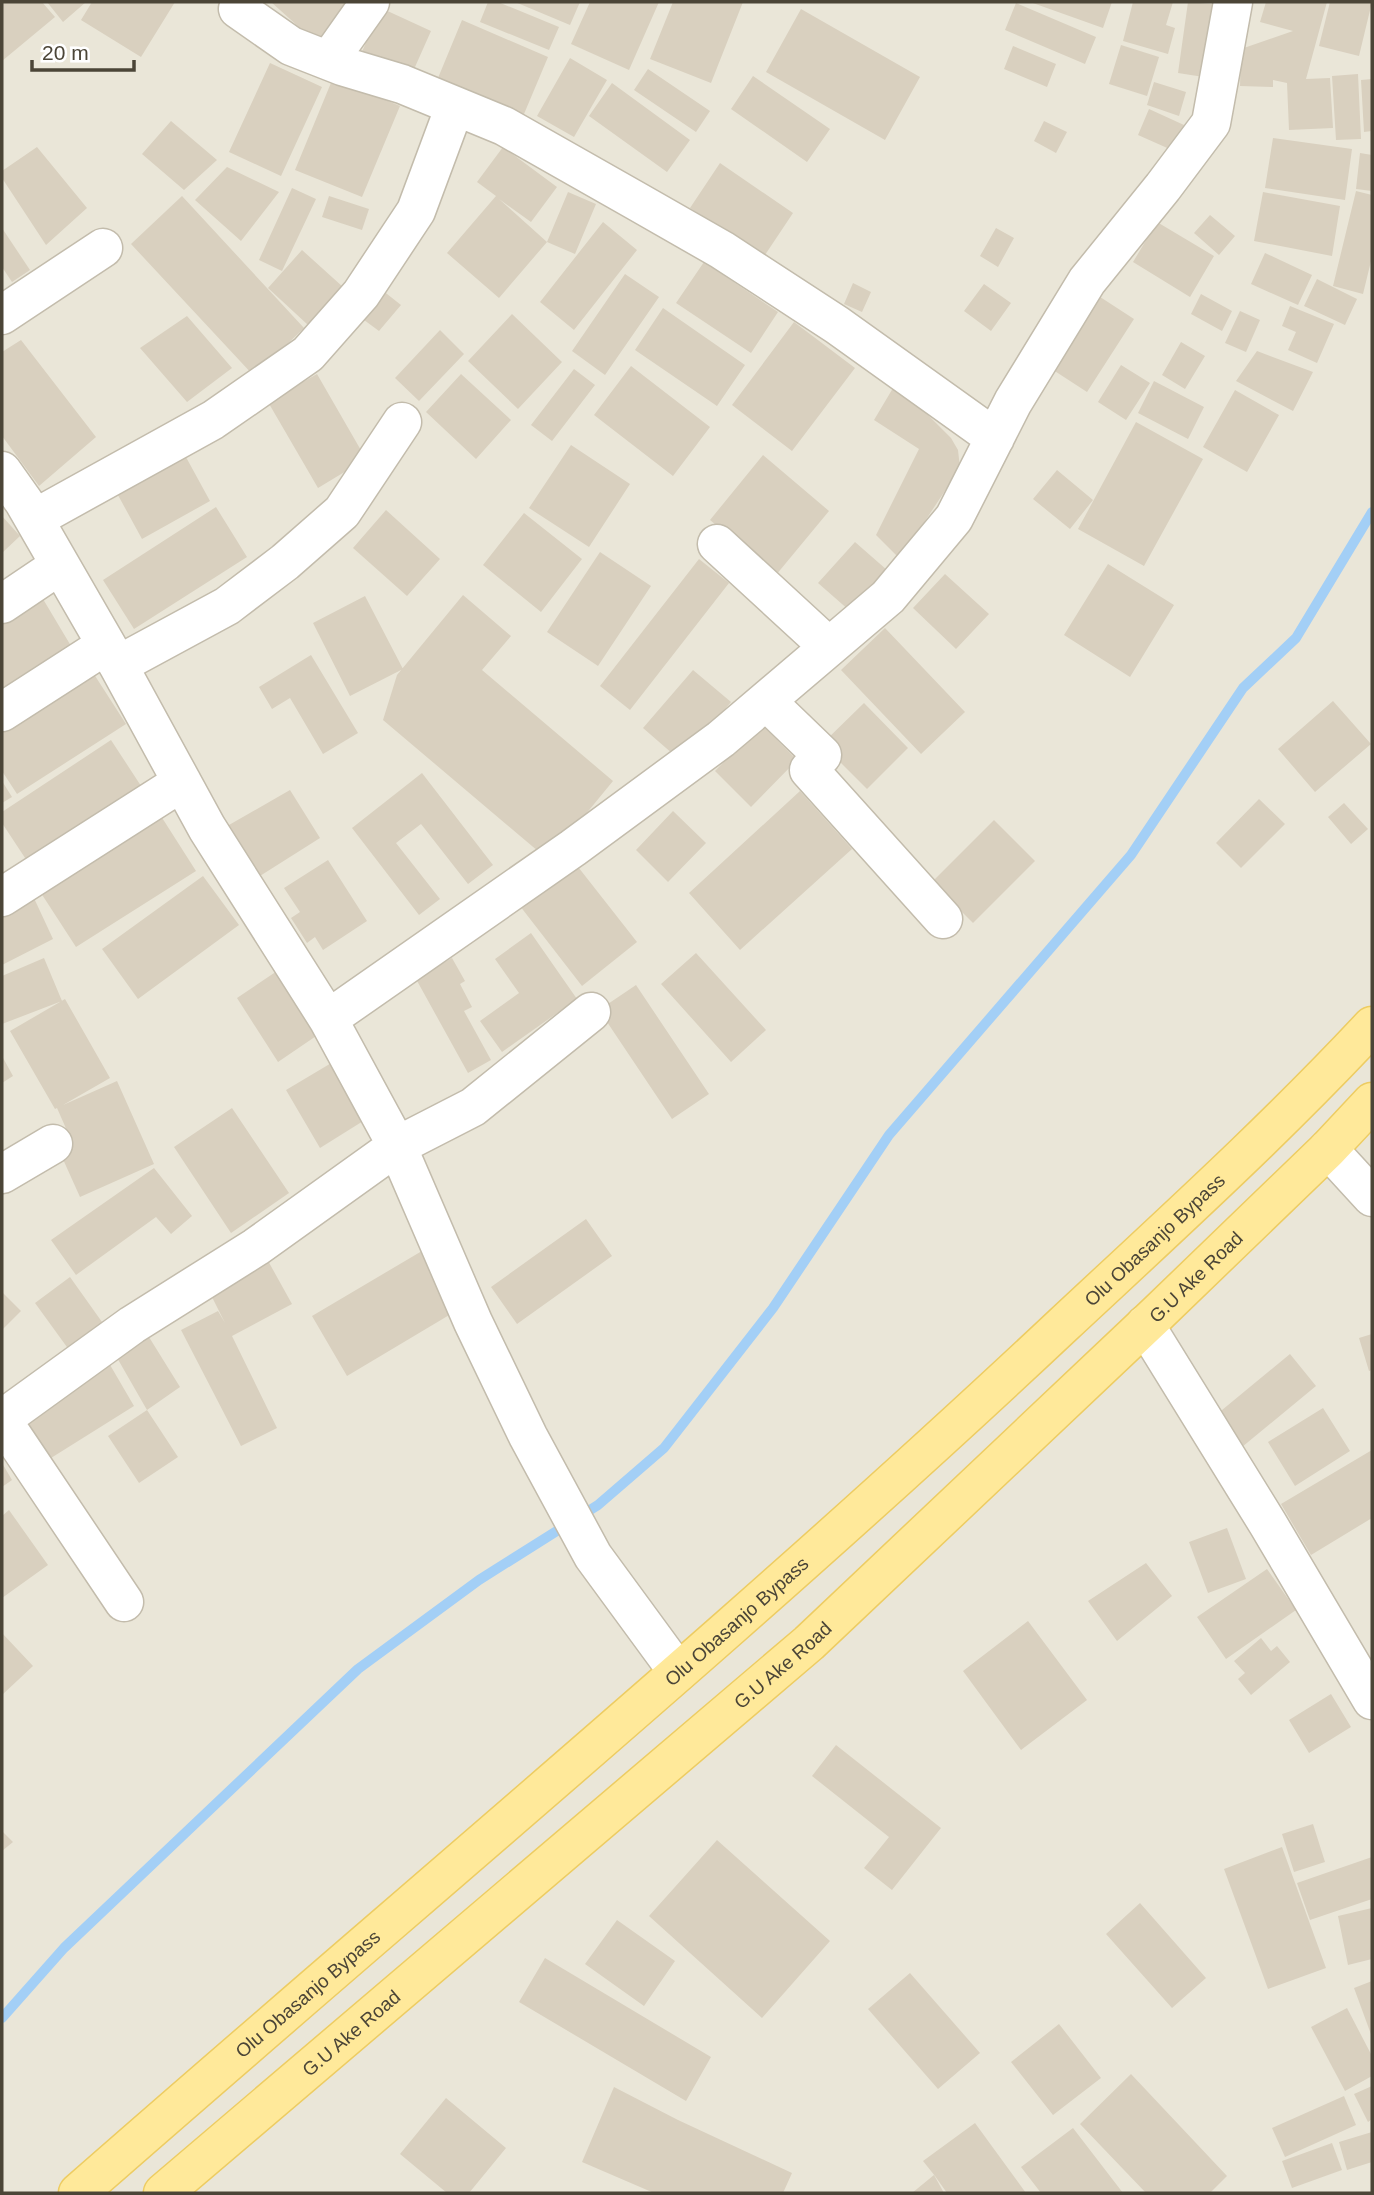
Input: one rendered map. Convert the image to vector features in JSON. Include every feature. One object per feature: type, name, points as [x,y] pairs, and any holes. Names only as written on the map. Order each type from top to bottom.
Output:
[{"type":"main road","name":"Olu Obasanjo Bypass","points":[[78,2193],[678,1672],[958,1424],[1268,1130],[1372,1026]]},
{"type":"main road","name":"G.U Ake Road","points":[[163,2193],[809,1643],[1145,1325],[1328,1149],[1372,1102]]},
{"type":"street","points":[[329,60],[370,2]]},
{"type":"street","points":[[328,1019],[573,849],[721,739],[888,597],[954,518],[1013,402],[1087,281],[1211,123],[1233,2]]},
{"type":"street","points":[[239,9],[291,46],[402,84],[504,127],[722,250],[838,325],[995,438]]},
{"type":"street","points":[[34,519],[213,420],[308,354],[361,295],[416,211],[455,106]]},
{"type":"street","points":[[2,315],[103,248]]},
{"type":"street","points":[[2,712],[112,655],[227,606],[285,562],[342,512],[402,422]]},
{"type":"street","points":[[2,471],[34,519],[112,655],[206,828],[328,1019],[397,1146],[473,1322],[528,1436],[593,1556],[678,1672]]},
{"type":"street","points":[[718,544],[829,647]]},
{"type":"street","points":[[2,604],[60,565]]},
{"type":"street","points":[[766,701],[822,755],[808,770],[943,919]]},
{"type":"street","points":[[2,897],[181,782]]},
{"type":"street","points":[[124,1602],[2,1419],[132,1325],[256,1247],[397,1146],[472,1107],[591,1012]]},
{"type":"street","points":[[2,1174],[53,1144]]},
{"type":"street","points":[[1328,1149],[1372,1197]]},
{"type":"street","points":[[1145,1325],[1268,1524],[1372,1700]]},
{"type":"shaded area","points":[[2,2],[1372,2],[1372,2193],[2,2193]]},
{"type":"building","points":[[2,2],[42,2],[55,17],[2,61]]},
{"type":"building","points":[[47,2],[86,2],[63,22]]},
{"type":"building","points":[[92,2],[175,2],[141,57],[81,20]]},
{"type":"building","points":[[271,2],[343,2],[351,9],[319,45]]},
{"type":"building","points":[[488,2],[498,2],[559,27],[549,50],[480,22]]},
{"type":"building","points":[[515,2],[580,2],[570,25]]},
{"type":"building","points":[[590,2],[659,2],[629,70],[571,44]]},
{"type":"building","points":[[673,2],[743,2],[711,83],[650,59]]},
{"type":"building","points":[[1030,2],[1112,2],[1103,28]]},
{"type":"building","points":[[1133,2],[1173,2],[1166,25],[1175,28],[1168,54],[1123,41]]},
{"type":"building","points":[[1188,2],[1221,5],[1210,78],[1178,73]]},
{"type":"building","points":[[1266,2],[1327,2],[1306,79],[1330,78],[1333,128],[1289,130],[1287,83],[1273,80],[1273,87],[1240,86],[1241,49],[1293,31],[1260,22]]},
{"type":"building","points":[[1330,2],[1372,2],[1359,56],[1319,46]]},
{"type":"building","points":[[1016,3],[1096,37],[1085,64],[1005,30]]},
{"type":"building","points":[[381,8],[431,31],[411,76],[361,54]]},
{"type":"building","points":[[801,9],[920,77],[885,140],[766,72]]},
{"type":"building","points":[[462,20],[548,57],[524,114],[438,78]]},
{"type":"building","points":[[1121,45],[1159,57],[1147,96],[1109,84]]},
{"type":"building","points":[[1013,46],[1056,64],[1047,87],[1004,69]]},
{"type":"building","points":[[570,58],[607,80],[574,137],[537,116]]},
{"type":"building","points":[[270,63],[322,87],[281,176],[229,152]]},
{"type":"building","points":[[648,69],[710,111],[696,132],[634,90]]},
{"type":"building","points":[[1358,74],[1361,139],[1336,140],[1332,76]]},
{"type":"building","points":[[753,76],[830,129],[807,162],[731,109]]},
{"type":"building","points":[[333,78],[400,106],[362,197],[295,170]]},
{"type":"building","points":[[1372,79],[1372,131],[1364,132],[1361,80]]},
{"type":"building","points":[[1154,82],[1186,92],[1179,116],[1147,105]]},
{"type":"building","points":[[612,83],[690,140],[667,172],[589,116]]},
{"type":"building","points":[[1149,109],[1184,125],[1174,151],[1138,135]]},
{"type":"building","points":[[171,121],[217,160],[184,190],[142,154]]},
{"type":"building","points":[[1044,121],[1067,132],[1056,153],[1034,141]]},
{"type":"building","points":[[1273,138],[1352,149],[1345,200],[1265,188]]},
{"type":"building","points":[[37,147],[87,208],[46,245],[2,178],[2,171]]},
{"type":"building","points":[[503,147],[557,187],[531,222],[499,199],[547,242],[499,298],[447,253],[496,196],[477,182]]},
{"type":"building","points":[[1360,153],[1372,155],[1372,191],[1356,189]]},
{"type":"building","points":[[720,163],[793,213],[763,258],[690,208]]},
{"type":"building","points":[[227,167],[279,192],[241,241],[195,200]]},
{"type":"building","points":[[292,188],[316,199],[282,271],[259,260]]},
{"type":"building","points":[[1356,191],[1372,195],[1372,257],[1363,294],[1333,286]]},
{"type":"building","points":[[568,192],[596,204],[575,254],[547,242]]},
{"type":"building","points":[[1263,192],[1340,206],[1332,256],[1254,241]]},
{"type":"building","points":[[182,196],[304,328],[254,376],[131,244]]},
{"type":"building","points":[[329,196],[369,209],[362,230],[322,217]]},
{"type":"building","points":[[1210,215],[1235,236],[1219,255],[1194,233]]},
{"type":"building","points":[[603,222],[637,250],[574,330],[540,302]]},
{"type":"building","points":[[1157,222],[1214,256],[1190,297],[1133,262]]},
{"type":"building","points":[[2,228],[30,270],[12,282],[2,267]]},
{"type":"building","points":[[996,228],[1014,238],[998,267],[980,256]]},
{"type":"building","points":[[302,250],[343,287],[308,325],[268,288]]},
{"type":"building","points":[[1265,253],[1312,275],[1298,305],[1251,284]]},
{"type":"building","points":[[704,262],[778,312],[751,353],[676,303]]},
{"type":"building","points":[[625,274],[659,297],[605,375],[572,351]]},
{"type":"building","points":[[1317,279],[1357,299],[1345,325],[1304,306]]},
{"type":"building","points":[[853,283],[871,292],[862,312],[844,304]]},
{"type":"building","points":[[984,284],[1011,303],[991,331],[964,311]]},
{"type":"building","points":[[382,290],[401,305],[379,331],[360,317]]},
{"type":"building","points":[[1094,293],[1134,319],[1087,392],[1047,366]]},
{"type":"building","points":[[1201,294],[1232,311],[1222,331],[1191,314]]},
{"type":"building","points":[[1290,306],[1334,324],[1317,363],[1288,350],[1296,332],[1282,326]]},
{"type":"building","points":[[663,308],[745,365],[717,406],[635,350]]},
{"type":"building","points":[[1240,311],[1260,320],[1246,352],[1225,343]]},
{"type":"building","points":[[512,314],[562,362],[518,409],[468,361]]},
{"type":"building","points":[[187,316],[232,368],[187,402],[140,348]]},
{"type":"building","points":[[794,322],[855,368],[792,451],[732,405]]},
{"type":"building","points":[[440,330],[464,354],[419,401],[395,378]]},
{"type":"building","points":[[21,340],[96,437],[39,486],[2,436],[2,352]]},
{"type":"building","points":[[1181,342],[1205,356],[1185,389],[1162,375]]},
{"type":"building","points":[[1257,351],[1313,372],[1293,411],[1236,381]]},
{"type":"building","points":[[1121,365],[1150,383],[1126,420],[1098,402]]},
{"type":"building","points":[[631,366],[710,427],[673,476],[594,415]]},
{"type":"building","points":[[574,369],[595,385],[552,441],[531,425]]},
{"type":"building","points":[[317,374],[366,459],[318,488],[268,402]]},
{"type":"building","points":[[461,374],[511,420],[476,459],[426,412]]},
{"type":"building","points":[[1154,381],[1204,407],[1188,439],[1138,413]]},
{"type":"building","points":[[896,383],[951,438],[958,450],[960,468],[900,559],[876,535],[919,449],[874,420]]},
{"type":"building","points":[[1235,390],[1279,415],[1247,472],[1203,447]]},
{"type":"building","points":[[1136,422],[1203,459],[1144,566],[1078,529]]},
{"type":"building","points":[[571,445],[630,484],[589,547],[529,508]]},
{"type":"building","points":[[181,448],[210,501],[142,539],[113,486]]},
{"type":"building","points":[[763,455],[829,511],[776,575],[710,520]]},
{"type":"building","points":[[1057,470],[1093,500],[1070,529],[1033,499]]},
{"type":"building","points":[[216,507],[247,557],[134,629],[103,580]]},
{"type":"building","points":[[386,510],[440,559],[407,596],[353,548]]},
{"type":"building","points":[[524,513],[582,559],[541,612],[483,565]]},
{"type":"building","points":[[2,516],[20,536],[2,553]]},
{"type":"building","points":[[855,542],[887,570],[850,611],[818,583]]},
{"type":"building","points":[[600,552],[651,586],[598,666],[547,632]]},
{"type":"building","points":[[699,559],[729,583],[630,710],[600,686]]},
{"type":"building","points":[[1108,564],[1174,605],[1130,677],[1064,635]]},
{"type":"building","points":[[945,574],[989,614],[956,649],[913,608]]},
{"type":"building","points":[[40,594],[74,651],[2,695],[2,618]]},
{"type":"building","points":[[463,595],[511,636],[482,670],[613,781],[576,826],[545,857],[383,720],[397,675]]},
{"type":"building","points":[[365,596],[403,669],[350,696],[313,623]]},
{"type":"building","points":[[885,628],[965,712],[921,754],[841,670]]},
{"type":"building","points":[[311,655],[358,733],[323,754],[290,698],[272,709],[259,687]]},
{"type":"building","points":[[90,668],[126,724],[17,794],[2,771],[2,726]]},
{"type":"building","points":[[693,670],[731,702],[681,761],[643,728]]},
{"type":"building","points":[[1333,701],[1371,744],[1315,792],[1278,749]]},
{"type":"building","points":[[864,703],[908,748],[867,789],[822,744]]},
{"type":"building","points":[[761,724],[797,760],[751,807],[715,771]]},
{"type":"building","points":[[111,740],[145,792],[31,867],[2,823],[2,812]]},
{"type":"building","points":[[422,773],[493,865],[468,884],[421,824],[396,843],[440,899],[419,915],[352,828]]},
{"type":"building","points":[[2,781],[12,797],[2,803]]},
{"type":"building","points":[[290,790],[320,838],[252,881],[222,829]]},
{"type":"building","points":[[800,791],[852,849],[740,950],[689,893]]},
{"type":"building","points":[[1259,799],[1285,824],[1241,868],[1216,843]]},
{"type":"building","points":[[1344,803],[1368,829],[1351,844],[1328,817]]},
{"type":"building","points":[[673,811],[706,843],[668,882],[636,850]]},
{"type":"building","points":[[159,813],[196,871],[76,947],[39,890]]},
{"type":"building","points":[[994,820],[1035,861],[973,923],[932,882]]},
{"type":"building","points":[[328,860],[367,921],[323,950],[315,937],[307,943],[291,918],[300,912],[284,888]]},
{"type":"building","points":[[575,863],[637,942],[582,986],[520,906]]},
{"type":"building","points":[[203,876],[239,925],[138,999],[102,949]]},
{"type":"building","points":[[33,896],[53,939],[2,965],[2,912]]},
{"type":"building","points":[[531,933],[577,999],[502,1052],[480,1021],[519,993],[495,959]]},
{"type":"building","points":[[696,953],[766,1030],[731,1062],[661,984]]},
{"type":"building","points":[[44,958],[62,1001],[2,1024],[2,976]]},
{"type":"building","points":[[452,958],[465,981],[460,984],[472,1007],[464,1011],[491,1060],[468,1073],[416,979]]},
{"type":"building","points":[[280,969],[322,1032],[278,1062],[237,998]]},
{"type":"building","points":[[636,985],[709,1094],[672,1119],[599,1010]]},
{"type":"building","points":[[65,999],[110,1078],[63,1105],[117,1081],[154,1164],[80,1197],[57,1146],[68,1133],[57,1108],[55,1109],[10,1031]]},
{"type":"building","points":[[2,1056],[13,1076],[2,1083]]},
{"type":"building","points":[[333,1062],[368,1118],[320,1148],[286,1090]]},
{"type":"building","points":[[232,1108],[289,1193],[231,1233],[174,1147]]},
{"type":"building","points":[[154,1168],[192,1216],[171,1234],[156,1217],[76,1275],[51,1240]]},
{"type":"building","points":[[586,1219],[612,1256],[517,1324],[491,1287]]},
{"type":"building","points":[[427,1248],[461,1308],[347,1376],[312,1316]]},
{"type":"building","points":[[267,1259],[292,1304],[232,1336],[277,1428],[241,1446],[181,1330],[218,1311],[225,1323],[209,1291]]},
{"type":"building","points":[[70,1277],[107,1329],[72,1354],[35,1303]]},
{"type":"building","points":[[2,1292],[21,1311],[2,1330]]},
{"type":"building","points":[[144,1329],[180,1387],[147,1410],[112,1349]]},
{"type":"building","points":[[1372,1334],[1372,1370],[1369,1371],[1359,1338]]},
{"type":"building","points":[[1290,1354],[1316,1386],[1242,1447],[1216,1415]]},
{"type":"building","points":[[106,1358],[134,1406],[51,1458],[26,1420]]},
{"type":"building","points":[[1323,1408],[1350,1451],[1295,1486],[1268,1442]]},
{"type":"building","points":[[147,1410],[178,1457],[139,1483],[108,1436]]},
{"type":"building","points":[[1372,1450],[1372,1518],[1311,1555],[1281,1504]]},
{"type":"building","points":[[2,1463],[12,1480],[2,1487]]},
{"type":"building","points":[[9,1510],[48,1565],[2,1598],[2,1516]]},
{"type":"building","points":[[1227,1528],[1246,1579],[1208,1593],[1189,1542]]},
{"type":"building","points":[[1146,1563],[1172,1596],[1117,1641],[1088,1601]]},
{"type":"building","points":[[1267,1569],[1296,1610],[1226,1659],[1197,1617]]},
{"type":"building","points":[[1028,1621],[1087,1700],[1021,1750],[963,1671]]},
{"type":"building","points":[[2,1633],[33,1666],[2,1695]]},
{"type":"building","points":[[1261,1638],[1271,1651],[1277,1646],[1290,1662],[1251,1695],[1238,1679],[1245,1673],[1234,1661]]},
{"type":"building","points":[[1331,1694],[1351,1727],[1309,1753],[1289,1720]]},
{"type":"building","points":[[836,1745],[941,1828],[892,1890],[864,1868],[889,1837],[812,1776]]},
{"type":"building","points":[[1313,1824],[1325,1862],[1294,1872],[1282,1834]]},
{"type":"building","points":[[2,1831],[13,1842],[2,1851]]},
{"type":"building","points":[[717,1840],[830,1941],[762,2018],[649,1916]]},
{"type":"building","points":[[1282,1847],[1326,1968],[1268,1989],[1224,1869]]},
{"type":"building","points":[[1372,1857],[1372,1899],[1310,1920],[1297,1883]]},
{"type":"building","points":[[1140,1903],[1206,1978],[1172,2008],[1106,1934]]},
{"type":"building","points":[[1372,1908],[1372,1959],[1348,1965],[1338,1916]]},
{"type":"building","points":[[617,1920],[675,1961],[644,2006],[585,1964]]},
{"type":"building","points":[[545,1958],[711,2057],[686,2101],[519,2002]]},
{"type":"building","points":[[910,1973],[980,2053],[938,2089],[868,2009]]},
{"type":"building","points":[[1372,1981],[1372,2037],[1354,1988]]},
{"type":"building","points":[[1347,2008],[1372,2056],[1372,2076],[1345,2091],[1311,2027]]},
{"type":"building","points":[[1059,2024],[1101,2078],[1053,2115],[1011,2062]]},
{"type":"building","points":[[1131,2074],[1227,2176],[1210,2193],[1146,2193],[1080,2124]]},
{"type":"building","points":[[1372,2086],[1372,2119],[1368,2122],[1354,2094]]},
{"type":"building","points":[[614,2087],[792,2173],[783,2193],[654,2193],[582,2162]]},
{"type":"building","points":[[1344,2096],[1356,2125],[1285,2157],[1272,2128]]},
{"type":"building","points":[[446,2098],[506,2148],[469,2193],[447,2193],[400,2154]]},
{"type":"building","points":[[975,2123],[1026,2193],[947,2193],[923,2161]]},
{"type":"building","points":[[1073,2128],[1123,2193],[1041,2193],[1021,2167]]},
{"type":"building","points":[[1372,2132],[1372,2162],[1347,2170],[1339,2142]]},
{"type":"building","points":[[1332,2143],[1342,2170],[1292,2188],[1282,2161]]},
{"type":"building","points":[[934,2175],[944,2193],[912,2193]]},
{"type":"waterway","points":[[2,2018],[64,1948],[358,1669],[479,1580],[598,1505],[664,1448],[773,1308],[889,1135],[1131,855],[1243,688],[1296,638],[1372,512]]}]
